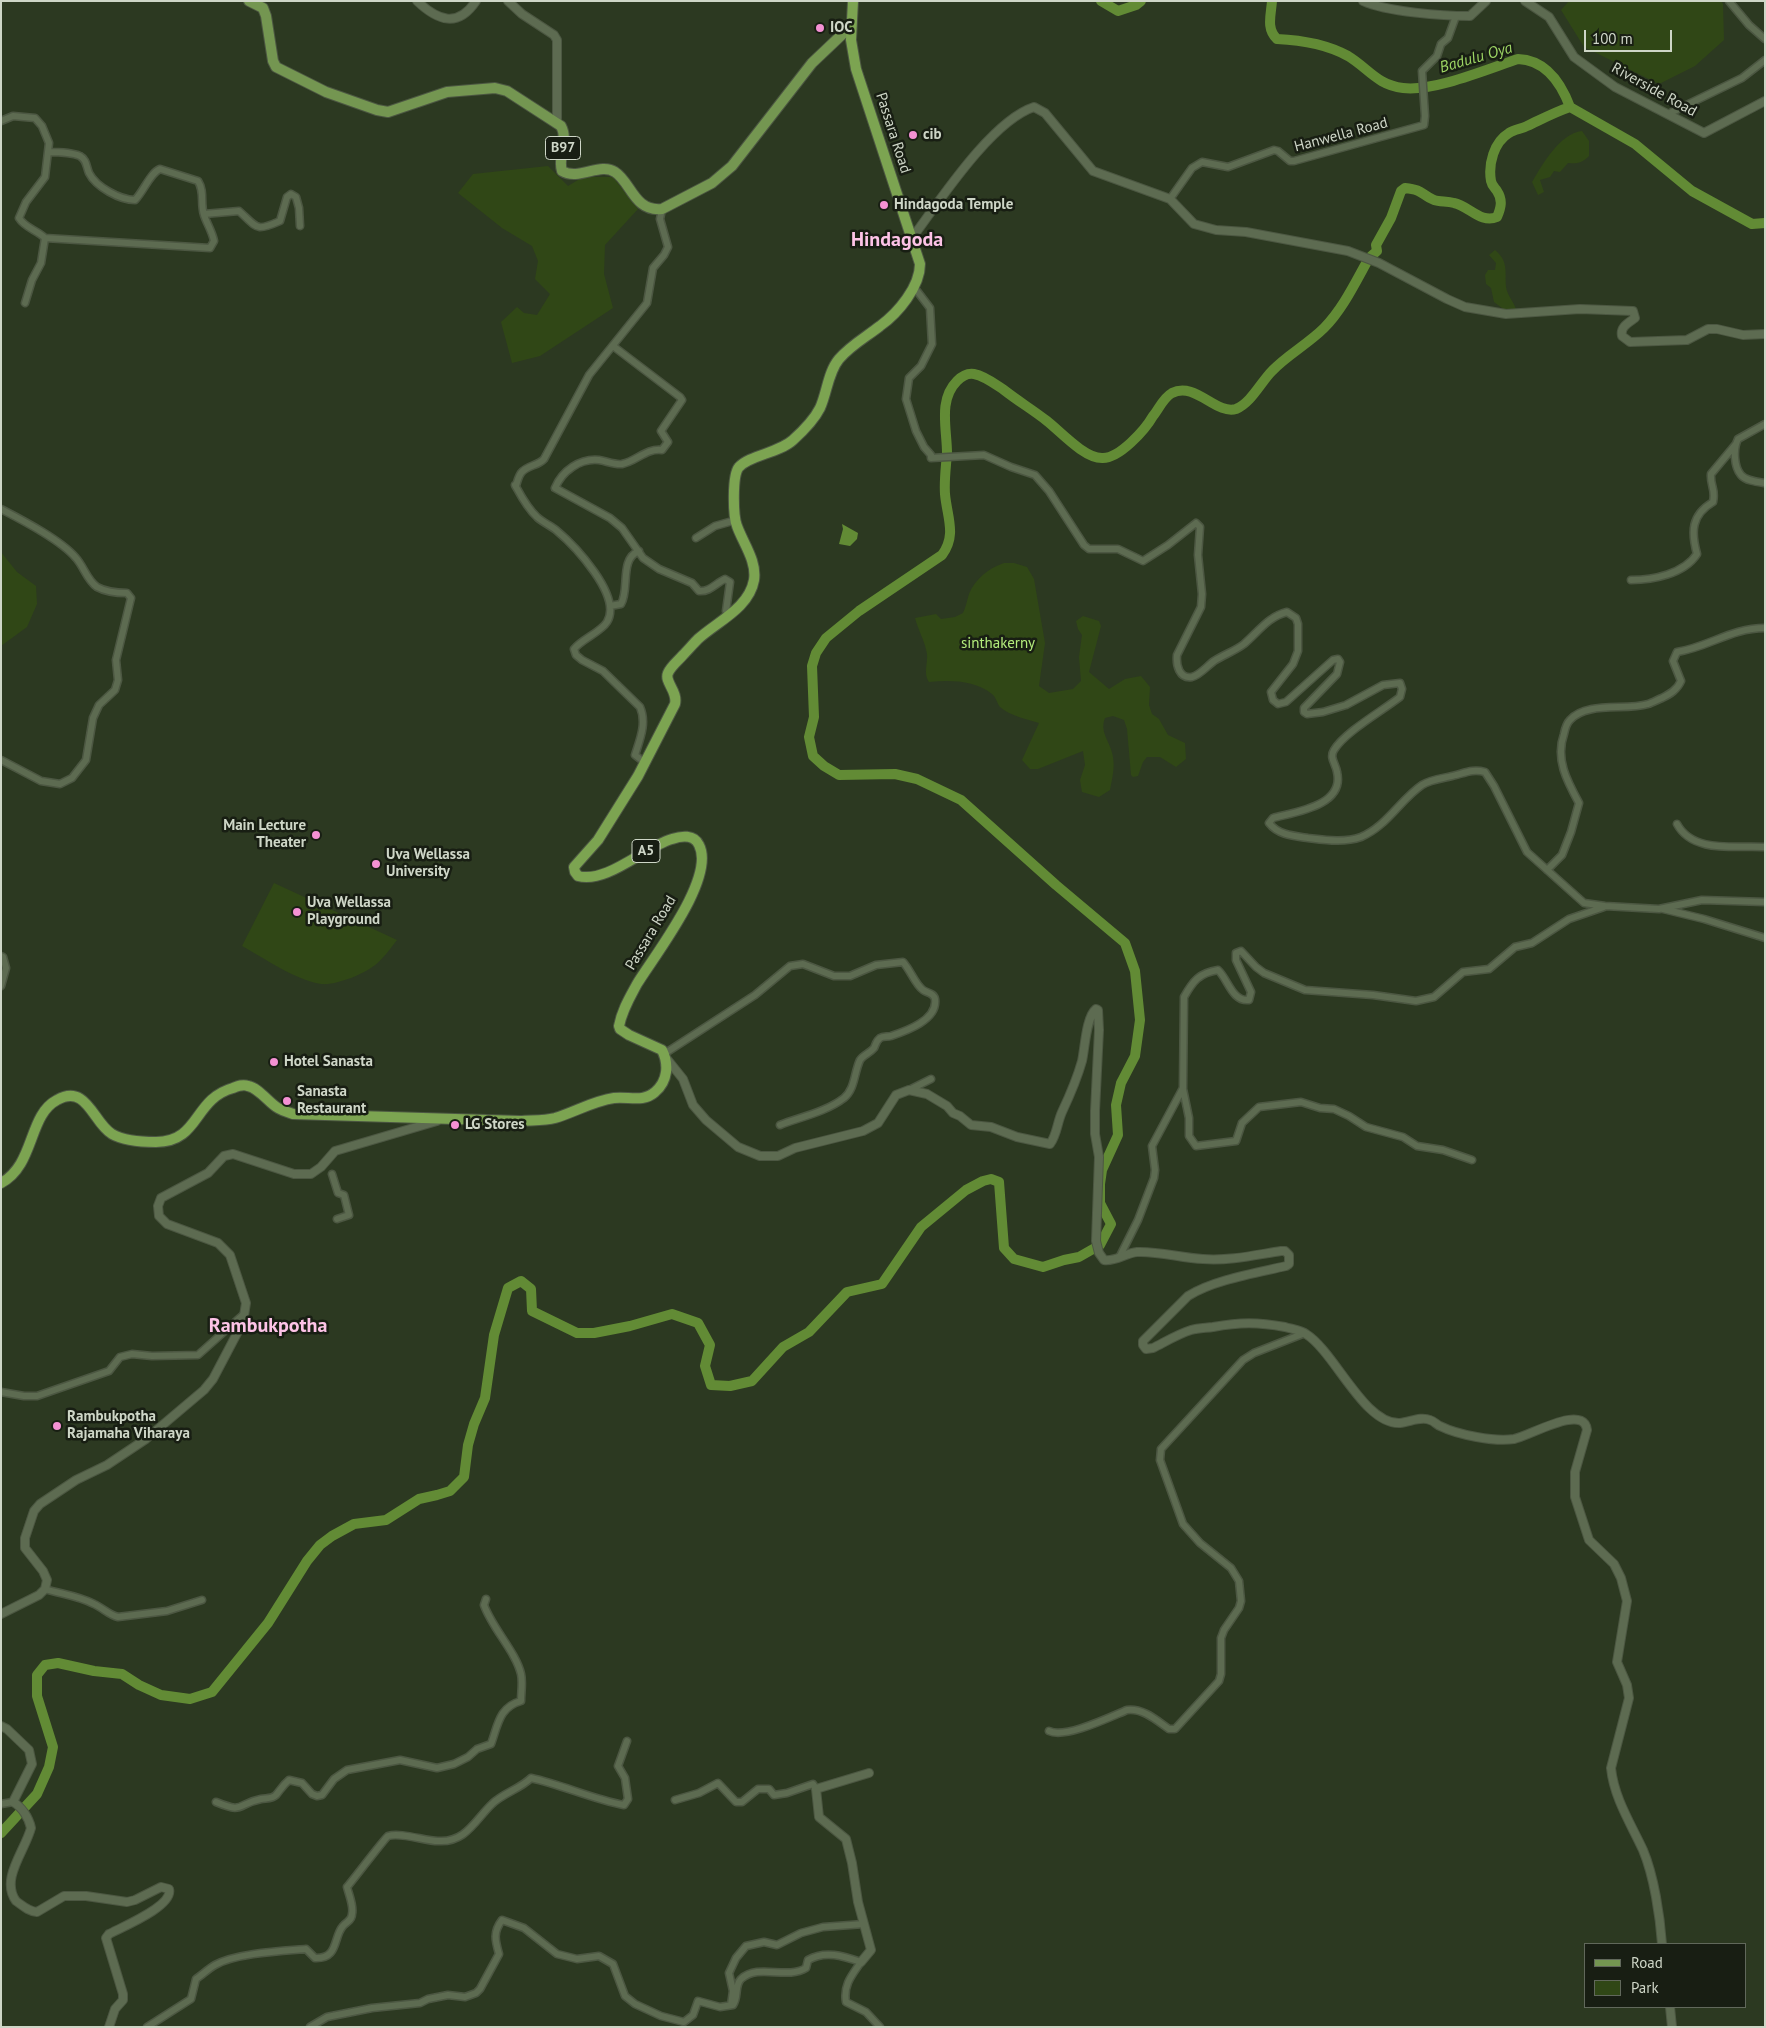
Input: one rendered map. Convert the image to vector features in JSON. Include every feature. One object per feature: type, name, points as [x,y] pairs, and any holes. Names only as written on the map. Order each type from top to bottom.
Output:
[{"type":"highway","name":"Passara Road","points":[[666,1056],[657,1046],[623,1032],[619,1026],[626,1005],[675,928],[686,907],[700,868],[700,846],[695,839],[684,836],[671,839],[618,867],[593,877],[578,876],[574,869],[575,864],[598,840],[638,776],[675,704],[675,692],[667,679],[669,671],[698,639],[729,615],[750,593],[754,580],[753,564],[736,520],[734,496],[736,472],[745,463],[785,446],[793,440],[819,409],[837,361],[850,347],[881,326],[894,313],[914,287],[919,276],[920,264],[856,69],[851,26],[853,1]]},
{"type":"highway","points":[[1,1183],[22,1165],[36,1128],[45,1111],[52,1102],[67,1096],[82,1099],[104,1128],[112,1134],[156,1142],[180,1136],[191,1128],[204,1106],[212,1097],[228,1089],[241,1086],[249,1086],[278,1108],[292,1114],[520,1122],[553,1118],[614,1098],[634,1099],[648,1096],[656,1092],[662,1082],[668,1067],[666,1056]]},
{"type":"main road","name":"B97","points":[[249,1],[263,8],[273,60],[276,67],[282,71],[341,98],[388,112],[447,92],[496,88],[507,91],[561,126],[565,136],[561,164],[562,172],[570,175],[604,170],[612,171],[619,176],[638,200],[650,208],[662,209]]},
{"type":"main road","points":[[662,209],[712,183],[732,166],[812,63],[851,26]]},
{"type":"street","points":[[417,1],[440,17],[450,20],[460,18],[468,13],[476,1]]},
{"type":"street","points":[[508,1],[522,14],[554,35],[557,40],[557,123]]},
{"type":"street","points":[[1363,1],[1379,7],[1456,16],[1470,16],[1486,1]]},
{"type":"street","name":"Riverside Road","points":[[1525,1],[1549,17],[1574,57],[1615,87],[1704,133],[1765,101]]},
{"type":"street","points":[[1729,1],[1748,25],[1765,39]]},
{"type":"street","name":"Hanwella Road","points":[[1170,199],[1192,168],[1202,162],[1228,166],[1274,150],[1290,161],[1294,161],[1424,125],[1422,71],[1437,56],[1441,44],[1448,38],[1456,16]]},
{"type":"street","points":[[1668,114],[1742,78],[1765,60]]},
{"type":"street","points":[[912,238],[963,169],[989,140],[1022,111],[1034,107],[1045,113],[1093,171],[1170,199],[1194,224],[1216,230],[1246,232],[1348,251],[1379,263],[1447,300],[1465,307],[1506,314],[1580,309],[1633,311],[1635,318],[1623,327],[1621,332],[1622,336],[1630,342],[1687,340],[1708,329],[1717,329],[1743,335],[1765,334]]},
{"type":"street","points":[[1,121],[13,116],[35,118],[42,126],[49,143],[45,177],[26,202],[19,218],[23,224],[38,231],[45,238],[210,248],[214,241],[204,214],[203,188],[198,181],[160,169],[153,173],[144,191],[135,200],[125,200],[94,180],[86,161],[79,156],[48,152]]},
{"type":"street","points":[[204,214],[239,210],[256,226],[264,228],[280,221],[287,197],[291,194],[296,197],[300,226]]},
{"type":"street","points":[[644,762],[635,755],[641,742],[643,714],[640,707],[632,696],[620,689],[604,671],[582,660],[576,655],[574,649],[607,622],[610,606],[605,590],[577,550],[554,528],[537,517],[529,508],[516,485],[521,472],[540,463],[544,458],[589,375],[647,303],[653,268],[668,247],[660,219],[662,209]]},
{"type":"street","points":[[25,303],[32,280],[41,263],[45,238]]},
{"type":"street","points":[[914,287],[930,308],[932,344],[921,366],[909,378],[906,399],[916,431],[931,458],[990,456],[1011,467],[1035,475],[1088,548],[1118,549],[1143,561],[1168,545],[1191,526],[1196,524],[1200,527],[1198,555],[1202,594],[1201,607],[1177,655],[1176,663],[1183,675],[1195,676],[1213,662],[1243,645],[1276,614],[1287,612],[1296,618],[1298,624],[1298,651],[1293,664],[1271,692],[1273,700],[1278,704],[1286,702],[1333,660],[1338,659],[1340,662],[1337,674],[1304,708],[1304,712],[1307,714],[1323,712],[1346,705],[1383,685],[1400,683],[1402,689],[1400,697],[1347,737],[1333,751],[1332,758],[1338,779],[1337,786],[1329,797],[1316,807],[1273,818],[1270,823],[1273,829],[1281,833],[1300,837],[1351,840],[1381,826],[1401,804],[1424,784],[1476,769],[1485,772],[1494,786],[1527,852],[1584,903],[1660,909],[1704,919],[1765,938]]},
{"type":"street","points":[[613,346],[680,396],[682,400],[661,429],[668,442],[662,450],[652,449],[635,460],[620,464],[588,460],[566,470],[559,478],[555,488],[610,518],[622,528],[643,558],[659,569],[692,583],[699,591],[710,589],[725,579],[730,582],[731,586],[726,612],[729,615]]},
{"type":"street","points":[[1631,580],[1659,577],[1674,572],[1693,560],[1697,554],[1692,537],[1695,520],[1705,507],[1713,502],[1715,492],[1711,480],[1712,474],[1738,439],[1765,424]]},
{"type":"street","points":[[1736,444],[1735,459],[1740,475],[1765,483]]},
{"type":"street","points":[[1,509],[31,525],[76,558],[87,577],[96,586],[106,591],[127,593],[131,598],[116,660],[118,680],[115,690],[99,705],[93,718],[86,760],[72,778],[60,784],[41,781],[1,760]]},
{"type":"street","points":[[696,538],[715,526],[736,520]]},
{"type":"street","points":[[610,606],[621,604],[625,598],[626,570],[629,560],[639,551]]},
{"type":"street","points":[[1547,870],[1562,855],[1572,832],[1579,803],[1566,779],[1560,756],[1562,740],[1569,720],[1580,713],[1590,710],[1647,705],[1678,688],[1681,681],[1673,661],[1677,652],[1737,631],[1765,628]]},
{"type":"street","points":[[1677,824],[1680,831],[1693,840],[1710,845],[1765,846]]},
{"type":"street","points":[[1660,909],[1702,900],[1765,902]]},
{"type":"street","points":[[1472,1160],[1444,1150],[1417,1146],[1403,1137],[1366,1127],[1350,1116],[1334,1109],[1320,1108],[1301,1102],[1259,1107],[1242,1123],[1236,1141],[1196,1146],[1189,1136],[1189,1118],[1183,1088],[1184,997],[1191,985],[1204,972],[1218,970],[1224,975],[1229,987],[1239,998],[1244,1001],[1249,1000],[1251,992],[1236,960],[1238,951],[1244,952],[1256,967],[1264,973],[1305,990],[1372,994],[1416,1001],[1434,997],[1463,972],[1489,969],[1515,947],[1532,943],[1569,919],[1605,906]]},
{"type":"street","points":[[1,956],[6,968],[1,986]]},
{"type":"street","points":[[780,1125],[845,1098],[851,1090],[860,1058],[873,1049],[881,1038],[891,1036],[922,1022],[932,1012],[935,1000],[933,995],[918,985],[911,970],[903,962],[876,965],[850,976],[834,976],[803,964],[790,966],[755,995],[666,1056],[683,1079],[693,1105],[706,1120],[738,1147],[760,1156],[778,1156],[795,1148],[862,1131],[878,1123],[896,1096],[930,1079]]},
{"type":"street","points":[[909,1090],[927,1094],[947,1106],[952,1113],[960,1116],[971,1125],[990,1127],[1017,1137],[1050,1144],[1054,1139],[1062,1113],[1072,1093],[1093,1011],[1096,1009],[1098,1010],[1100,1030],[1095,1111],[1095,1134],[1099,1157],[1096,1241],[1098,1250],[1104,1260],[1111,1261],[1120,1256],[1139,1252],[1224,1260],[1285,1251],[1289,1255],[1289,1264],[1286,1266],[1246,1275],[1196,1291],[1188,1296],[1143,1341],[1142,1345],[1146,1349],[1153,1348],[1191,1330],[1234,1322],[1251,1322],[1305,1332],[1334,1362],[1359,1397],[1371,1410],[1390,1422],[1401,1423],[1414,1420],[1430,1420],[1441,1427],[1462,1433],[1497,1439],[1514,1439],[1576,1418],[1582,1420],[1586,1425],[1586,1436],[1580,1450],[1575,1472],[1575,1497],[1589,1540],[1614,1564],[1621,1578],[1627,1601],[1617,1662],[1627,1685],[1629,1698],[1613,1758],[1612,1778],[1618,1797],[1644,1851],[1656,1898],[1662,1943]]},
{"type":"street","points":[[1120,1256],[1138,1220],[1154,1178],[1152,1146],[1183,1088]]},
{"type":"street","points":[[1,1614],[39,1595],[45,1589],[47,1580],[43,1571],[26,1548],[25,1538],[34,1511],[40,1504],[76,1480],[107,1466],[146,1439],[204,1390],[213,1379],[243,1322],[246,1303],[230,1255],[218,1243],[167,1224],[159,1216],[158,1206],[161,1198],[208,1172],[224,1156],[233,1154],[294,1174],[311,1174],[321,1167],[335,1151],[447,1118]]},
{"type":"street","points":[[332,1174],[338,1193],[344,1195],[349,1215],[337,1219]]},
{"type":"street","points":[[1,1392],[36,1396],[109,1371],[120,1357],[132,1354],[152,1356],[198,1355],[245,1313]]},
{"type":"street","points":[[1049,1730],[1055,1734],[1070,1731],[1134,1709],[1140,1710],[1170,1729],[1175,1729],[1219,1681],[1221,1674],[1221,1638],[1224,1630],[1239,1608],[1241,1601],[1240,1581],[1230,1568],[1200,1543],[1183,1524],[1160,1460],[1161,1449],[1243,1360],[1254,1353],[1305,1332]]},
{"type":"street","points":[[45,1589],[83,1599],[118,1618],[167,1610],[202,1600]]},
{"type":"street","points":[[216,1802],[232,1808],[239,1808],[260,1799],[270,1799],[289,1780],[302,1783],[312,1794],[317,1796],[322,1794],[334,1779],[347,1770],[400,1760],[437,1768],[454,1764],[468,1757],[476,1749],[491,1744],[502,1714],[510,1704],[521,1701],[522,1688],[521,1673],[489,1619],[484,1605],[486,1599]]},
{"type":"street","points":[[1,1726],[7,1729],[29,1750],[32,1764],[16,1803]]},
{"type":"street","points":[[147,2027],[191,1998],[196,1979],[224,1961],[259,1953],[290,1950],[306,1950],[315,1958],[328,1956],[337,1941],[341,1927],[351,1919],[353,1912],[347,1887],[364,1868],[383,1840],[389,1836],[407,1836],[440,1842],[459,1838],[473,1827],[493,1802],[523,1786],[531,1778],[553,1783],[597,1800],[624,1805],[628,1799],[625,1778],[618,1766],[627,1742]]},
{"type":"street","points":[[816,1789],[869,1773]]},
{"type":"street","points":[[675,1800],[699,1793],[718,1783],[736,1802],[742,1802],[758,1789],[769,1790],[774,1795],[787,1793],[813,1784],[816,1789],[819,1817],[846,1839],[871,1950],[848,1982],[845,1989],[846,2002],[866,2012],[880,2027]]},
{"type":"street","points":[[1,1804],[16,1803]]},
{"type":"street","points":[[16,1803],[29,1822],[30,1832],[10,1865],[4,1884],[5,1890],[11,1898],[27,1909],[37,1912],[64,1896],[86,1896],[127,1902],[136,1900],[161,1887],[169,1889],[170,1894],[168,1898],[148,1915],[109,1934],[106,1938],[123,1994],[123,2000],[115,2009],[110,2027]]},
{"type":"street","points":[[310,2027],[327,2017],[339,2014],[383,2006],[420,2003],[428,1999],[448,1995],[465,1997],[476,1993],[499,1954],[494,1939],[496,1928],[502,1920],[524,1928],[557,1954],[577,1959],[599,1956],[613,1964],[625,1996],[635,2004],[661,2016],[684,2022],[692,2015],[698,2001],[720,2007],[736,2002],[737,1984],[753,1972],[798,1972],[806,1968],[808,1960],[825,1954],[861,1962]]},
{"type":"street","points":[[731,2005],[733,1991],[729,1973],[730,1967],[746,1946],[764,1942],[777,1945],[801,1932],[823,1927],[864,1924]]},
{"type":"street","points":[[1670,2008],[1672,2027]]},
{"type":"green space","points":[[1569,1],[1721,1],[1723,4],[1724,40],[1695,66],[1659,84],[1584,47],[1561,10]]},
{"type":"green space","points":[[1582,131],[1589,141],[1589,156],[1579,162],[1568,163],[1560,172],[1554,171],[1550,177],[1540,180],[1544,192],[1538,195],[1532,182],[1547,159],[1566,138]]},
{"type":"green space","points":[[548,166],[568,186],[583,177],[613,177],[638,209],[605,245],[604,274],[613,308],[540,356],[512,363],[501,322],[517,307],[524,313],[537,315],[550,294],[535,279],[538,261],[532,246],[502,228],[458,193],[473,174]]},
{"type":"green space","points":[[1495,250],[1505,265],[1507,291],[1516,309],[1503,311],[1494,302],[1491,288],[1486,284],[1485,275],[1488,270],[1495,270],[1496,263],[1489,255]]},
{"type":"green space","points":[[1,552],[17,572],[36,586],[37,604],[27,627],[1,646]]},
{"type":"green space","name":"sinthakerny","points":[[1004,563],[1014,563],[1027,567],[1034,579],[1045,643],[1039,686],[1049,693],[1073,689],[1081,681],[1079,657],[1082,635],[1076,621],[1083,616],[1099,621],[1101,626],[1089,672],[1109,689],[1125,679],[1141,676],[1150,687],[1149,705],[1152,714],[1159,719],[1168,735],[1185,743],[1186,759],[1176,767],[1160,757],[1147,757],[1138,776],[1133,777],[1131,775],[1127,729],[1124,720],[1113,716],[1105,718],[1104,733],[1114,761],[1110,790],[1099,797],[1082,792],[1080,780],[1085,765],[1083,751],[1038,769],[1030,769],[1022,760],[1039,723],[1004,710],[993,695],[978,686],[954,681],[929,682],[926,676],[926,649],[915,618],[936,614],[941,619],[955,617],[963,613],[969,594],[979,579],[988,571]]},
{"type":"green space","name":"Uva Wellassa Playground","points":[[274,883],[397,940],[382,959],[372,967],[344,980],[321,984],[300,978],[242,946]]},
{"type":"shaded area","points":[[842,524],[858,533],[857,539],[850,546],[839,544],[843,529]]},
{"type":"waterway","name":"Badulu Oya","points":[[1101,1],[1118,11],[1136,5],[1141,1]]},
{"type":"waterway","name":"Badulu Oya","points":[[1272,1],[1270,26],[1277,39],[1314,44],[1340,52],[1379,80],[1394,86],[1403,88],[1429,87],[1476,74],[1518,59],[1528,60],[1537,64],[1551,74],[1562,90],[1570,107],[1635,144],[1692,191],[1752,224],[1765,223]]},
{"type":"waterway","points":[[1,1833],[37,1794],[49,1767],[53,1747],[37,1696],[37,1675],[45,1665],[58,1663],[94,1671],[122,1674],[139,1685],[161,1695],[190,1699],[212,1692],[268,1623],[307,1561],[320,1545],[354,1524],[386,1520],[419,1499],[450,1491],[464,1477],[468,1445],[474,1424],[485,1398],[494,1335],[508,1288],[521,1281],[531,1289],[532,1311],[577,1333],[594,1333],[630,1326],[672,1314],[698,1323],[710,1345],[705,1366],[711,1385],[730,1386],[752,1381],[783,1347],[809,1332],[847,1292],[882,1284],[921,1227],[966,1190],[983,1181],[991,1179],[999,1182],[1004,1248],[1014,1259],[1043,1267],[1079,1257],[1100,1245],[1111,1224],[1100,1203],[1102,1170],[1118,1135],[1116,1105],[1121,1083],[1135,1056],[1140,1020],[1135,971],[1125,943],[1056,885],[961,800],[917,779],[895,774],[839,775],[824,766],[813,756],[809,737],[814,717],[812,666],[816,653],[826,638],[859,611],[942,555],[947,548],[950,526],[945,489],[947,453],[945,406],[951,389],[961,378],[967,374],[974,374],[990,380],[1042,417],[1080,449],[1095,457],[1102,458],[1116,454],[1131,443],[1172,393],[1181,390],[1189,391],[1228,410],[1236,409],[1251,397],[1278,365],[1318,334],[1331,320],[1349,294],[1369,258],[1377,251],[1376,245],[1391,218],[1401,191],[1405,188],[1416,190],[1434,200],[1451,202],[1480,216],[1491,219],[1497,217],[1501,201],[1499,194],[1491,183],[1490,168],[1493,154],[1499,142],[1511,132],[1570,107]]},
{"type":"place","name":"IOC","points":[[820,28]]},
{"type":"place","name":"cib","points":[[913,135]]},
{"type":"place","name":"Hindagoda Temple","points":[[884,205]]},
{"type":"place","name":"Main Lecture Theater","points":[[316,835]]},
{"type":"place","name":"Uva Wellassa University","points":[[376,864]]},
{"type":"place","name":"Uva Wellassa Playground","points":[[297,912]]},
{"type":"place","name":"Hotel Sanasta","points":[[274,1062]]},
{"type":"place","name":"Sanasta Restaurant","points":[[287,1101]]},
{"type":"place","name":"LG Stores","points":[[455,1125]]},
{"type":"place","name":"Rambukpotha Rajamaha Viharaya","points":[[57,1426]]},
{"type":"district","name":"Hindagoda","points":[[897,240]]},
{"type":"district","name":"Rambukpotha","points":[[268,1326]]}]
